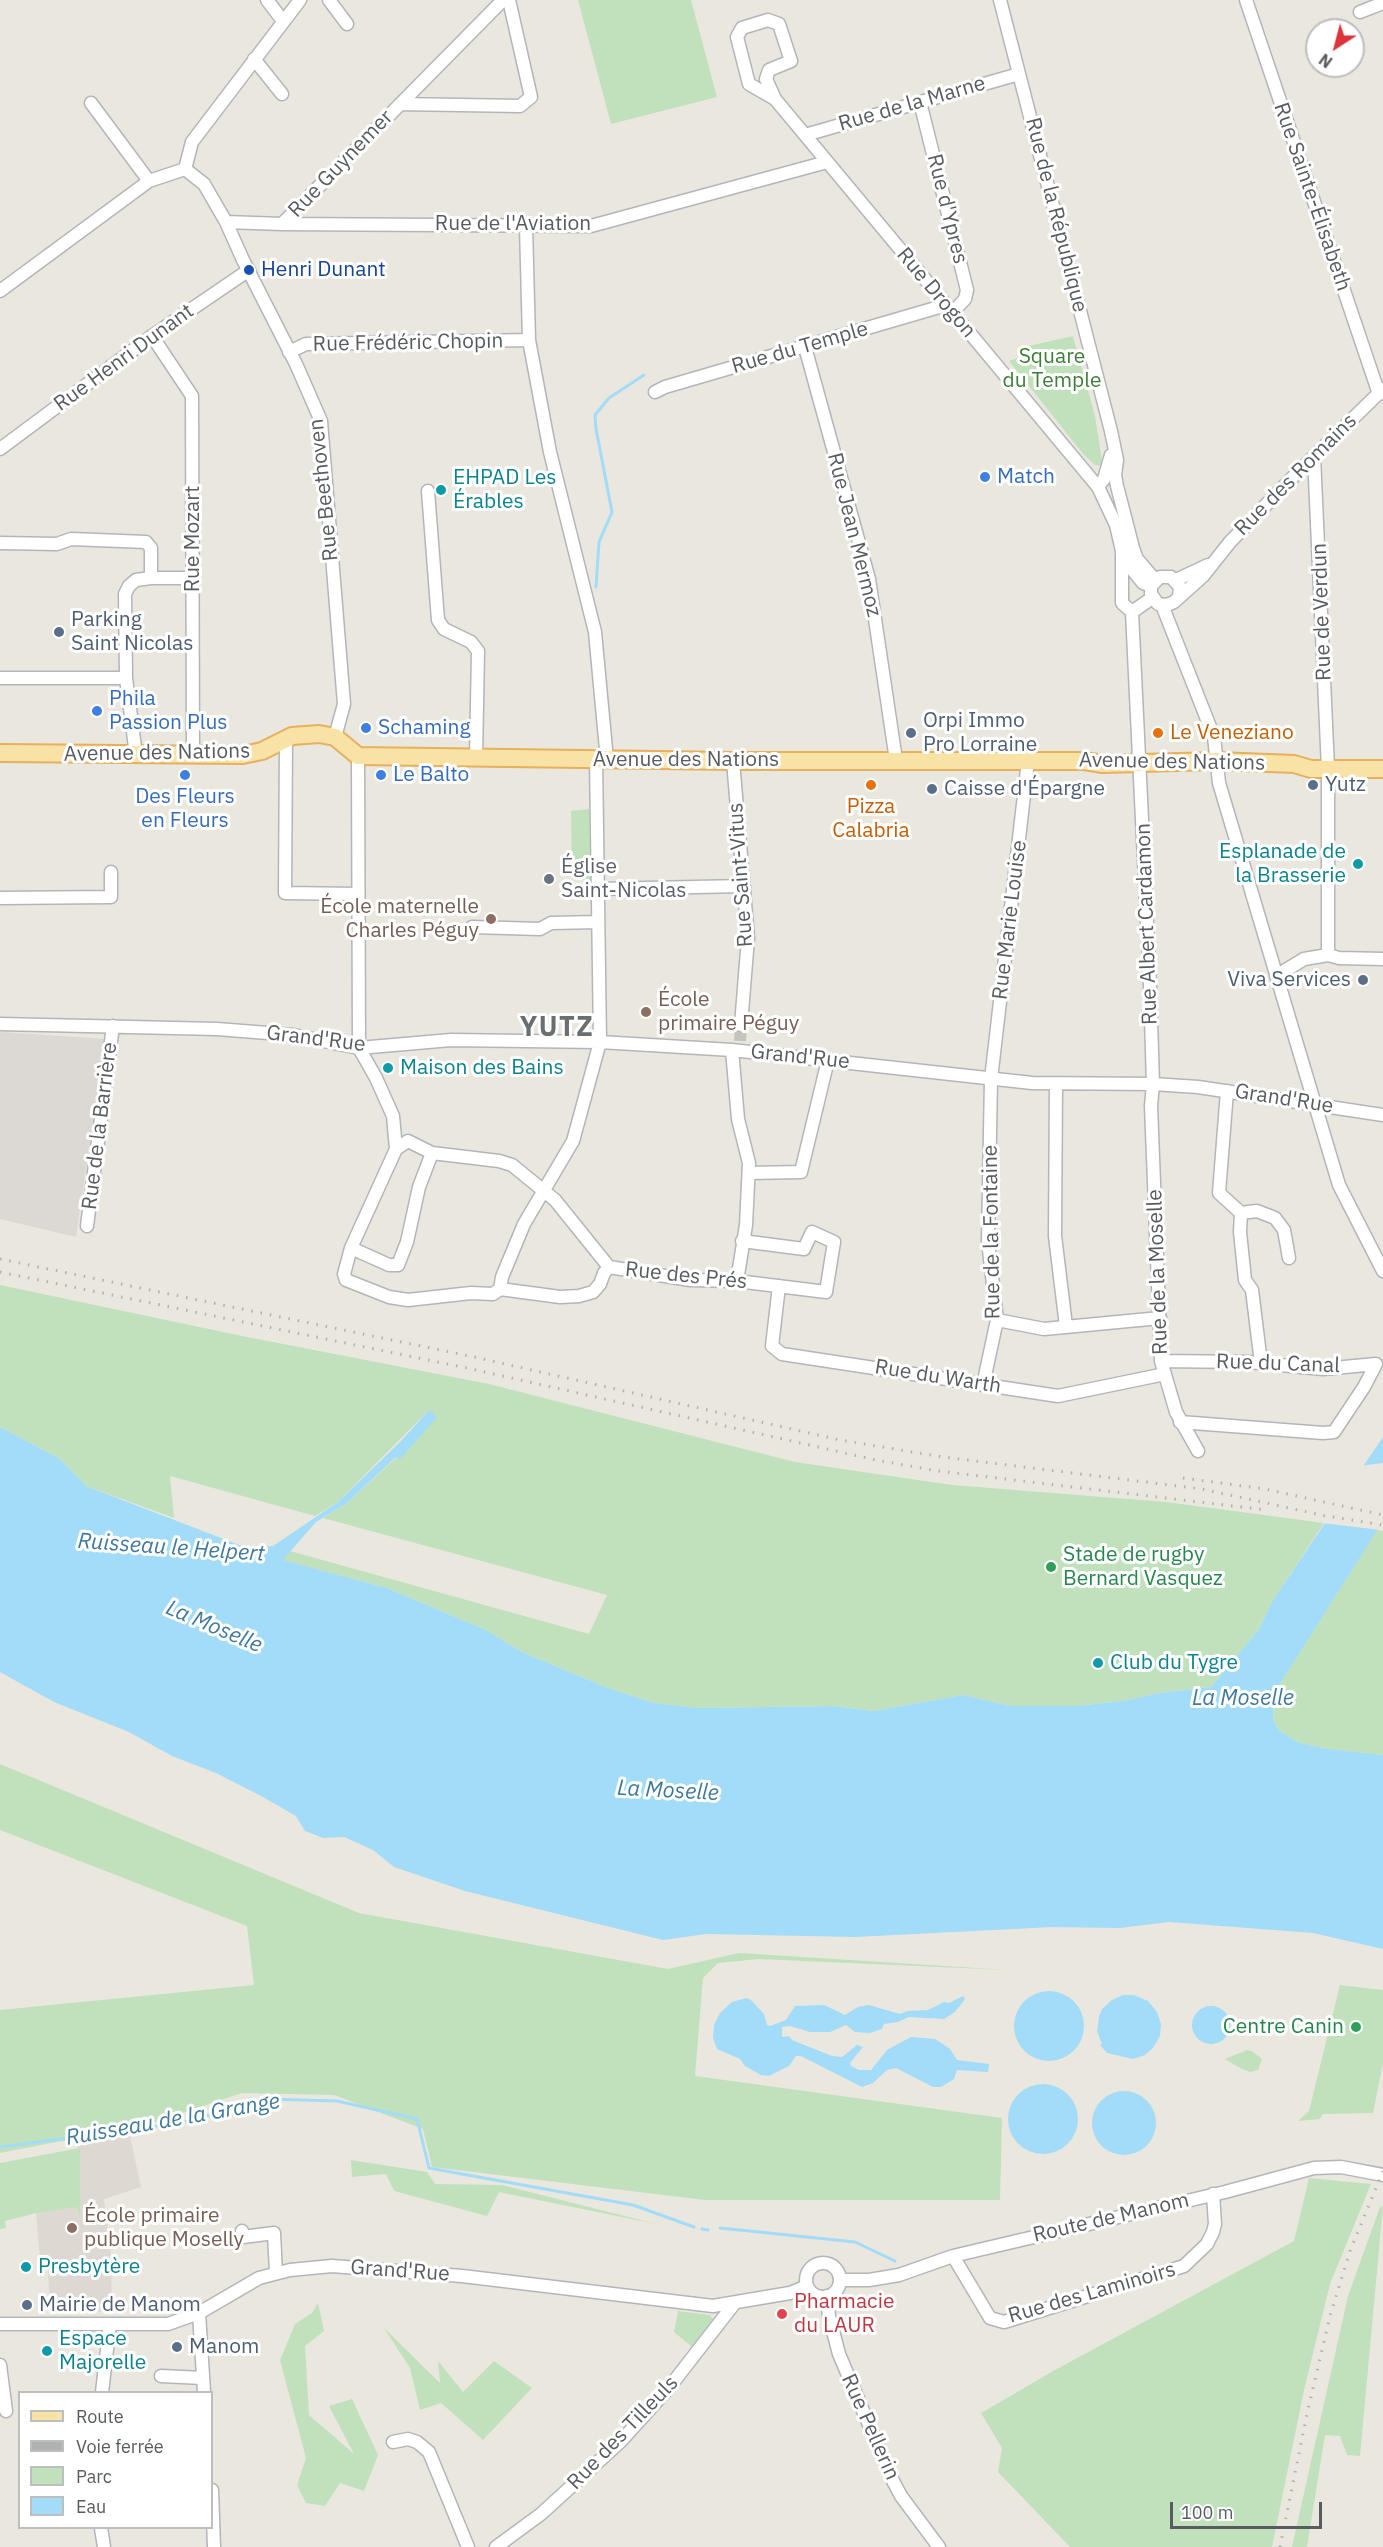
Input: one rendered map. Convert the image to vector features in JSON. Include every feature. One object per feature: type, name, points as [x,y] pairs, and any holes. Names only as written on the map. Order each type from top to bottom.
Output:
[{"type":"main road","name":"Avenue des Nations","points":[[0,753],[243,755],[262,751],[286,739],[304,734],[335,737]]},
{"type":"main road","points":[[335,737],[358,756]]},
{"type":"main road","name":"Avenue des Nations","points":[[358,756],[733,761],[1084,761],[1103,764],[1217,761],[1294,764],[1311,769],[1383,769]]},
{"type":"street","points":[[267,0],[283,21]]},
{"type":"street","points":[[0,291],[149,181],[185,169],[192,142],[300,0]]},
{"type":"street","points":[[329,0],[347,24]]},
{"type":"street","name":"Rue Guynemer","points":[[282,224],[503,0]]},
{"type":"street","name":"Rue Guynemer","points":[[400,105],[520,106],[531,97],[509,0]]},
{"type":"street","name":"Rue de la République","points":[[1000,0],[1111,431],[1117,459],[1115,475],[1117,486],[1137,559],[1155,592]]},
{"type":"street","name":"Rue Sainte-Élisabeth","points":[[1246,0],[1381,392]]},
{"type":"street","points":[[1360,12],[1383,3]]},
{"type":"street","name":"Rue Drogon","points":[[775,99],[750,84],[737,37],[742,28],[768,20],[779,24],[791,61],[769,70],[766,79],[775,99],[949,309],[1101,483]]},
{"type":"street","points":[[254,59],[282,94]]},
{"type":"street","name":"Rue de la Marne","points":[[805,135],[1019,74]]},
{"type":"street","name":"Rue d'Ypres","points":[[920,102],[967,290],[965,299],[949,309]]},
{"type":"street","points":[[91,103],[149,181]]},
{"type":"street","name":"Rue de l'Aviation","points":[[226,222],[591,226],[827,162]]},
{"type":"street","name":"Rue Beethoven","points":[[185,169],[204,184],[226,222],[321,421],[344,704],[335,737]]},
{"type":"street","points":[[497,1291],[524,1224],[573,1141],[600,1042],[598,889],[602,760],[595,632],[550,452],[529,340],[526,226]]},
{"type":"street","name":"Rue Henri Dunant","points":[[0,449],[152,336],[249,270]]},
{"type":"street","name":"Rue du Temple","points":[[655,392],[664,387],[805,347],[949,309]]},
{"type":"street","name":"Rue Mozart","points":[[152,336],[192,396],[193,755]]},
{"type":"street","name":"Rue Frédéric Chopin","points":[[290,352],[306,344],[529,340]]},
{"type":"street","name":"Rue Jean Mermoz","points":[[805,347],[869,579],[896,760]]},
{"type":"street","name":"Rue des Romains","points":[[1155,592],[1171,604],[1203,576],[1314,456],[1381,392]]},
{"type":"street","name":"Rue de la République","points":[[1101,483],[1111,459],[1111,431]]},
{"type":"street","name":"Rue de Verdun","points":[[1314,456],[1328,769]]},
{"type":"street","points":[[1117,486],[1111,480],[1101,483],[1116,525],[1122,551],[1122,603],[1132,612],[1140,763]]},
{"type":"street","points":[[428,490],[438,620],[444,629],[471,642],[478,651],[476,758]]},
{"type":"street","points":[[0,543],[57,544],[71,539],[146,542],[151,548],[151,578]]},
{"type":"street","points":[[1122,551],[1130,567],[1143,583],[1155,592],[1214,737],[1219,783],[1339,1185],[1383,1271]]},
{"type":"street","name":"Rue des Romains","points":[[1176,580],[1212,564]]},
{"type":"street","points":[[1132,612],[1155,592],[1165,575],[1176,580],[1180,587],[1179,596]]},
{"type":"street","points":[[136,755],[126,678],[125,594],[136,580],[193,578]]},
{"type":"street","points":[[0,678],[126,678]]},
{"type":"street","points":[[286,739],[285,893],[358,894]]},
{"type":"street","points":[[358,756],[359,1048],[393,1116],[396,1149],[351,1248],[389,1265],[398,1265],[407,1242],[419,1187],[432,1154]]},
{"type":"street","name":"Rue Saint-Vitus","points":[[733,761],[748,938],[741,1025]]},
{"type":"street","name":"Rue Marie Louise","points":[[991,1079],[1028,761]]},
{"type":"street","name":"Rue Albert Cardamon","points":[[1140,763],[1153,1084]]},
{"type":"street","points":[[1328,769],[1328,956]]},
{"type":"street","points":[[0,897],[111,897],[111,872]]},
{"type":"street","points":[[598,889],[744,886]]},
{"type":"street","points":[[472,927],[540,929],[551,922],[598,922]]},
{"type":"street","points":[[1276,976],[1304,959],[1328,956],[1383,959]]},
{"type":"street","name":"Grand'Rue","points":[[0,1024],[217,1029],[293,1035],[359,1048],[451,1040],[737,1047],[991,1079],[1056,1084],[1153,1084],[1227,1090],[1383,1115]]},
{"type":"street","name":"Rue de la Barrière","points":[[87,1226],[113,1026]]},
{"type":"street","points":[[737,1047],[738,1119],[749,1163],[746,1226],[738,1281]]},
{"type":"street","points":[[749,1173],[801,1172],[828,1060]]},
{"type":"street","name":"Rue de la Fontaine","points":[[983,1385],[997,1320],[988,1241],[991,1079]]},
{"type":"street","points":[[1056,1084],[1055,1236],[1066,1326]]},
{"type":"street","name":"Rue de la Moselle","points":[[1153,1084],[1151,1106],[1161,1361],[1180,1422],[1198,1451]]},
{"type":"street","points":[[1227,1090],[1219,1193],[1241,1214],[1240,1232],[1245,1280],[1252,1290],[1261,1363]]},
{"type":"street","points":[[396,1149],[408,1141],[432,1154],[499,1161],[512,1165],[543,1190],[565,1212],[609,1268]]},
{"type":"street","points":[[1241,1214],[1257,1211],[1275,1218],[1284,1230],[1289,1258]]},
{"type":"street","name":"Rue des Prés","points":[[351,1248],[343,1283],[389,1297],[408,1300],[497,1291],[560,1297],[579,1296],[593,1292],[609,1268],[690,1280],[738,1281],[826,1292],[834,1242],[812,1232],[804,1249],[742,1241]]},
{"type":"street","name":"Rue du Warth","points":[[779,1286],[772,1346],[782,1354],[1058,1396],[1165,1374]]},
{"type":"street","points":[[997,1320],[1044,1329],[1160,1318]]},
{"type":"street","name":"Rue du Canal","points":[[1161,1361],[1261,1363],[1323,1369],[1376,1364],[1364,1387],[1334,1432],[1180,1422]]},
{"type":"street","name":"Route de Manom","points":[[840,2280],[870,2280],[893,2276],[953,2256],[1314,2168],[1348,2168],[1383,2175]]},
{"type":"street","name":"Rue des Laminoirs","points":[[953,2256],[990,2318],[1004,2322],[1184,2266],[1207,2244],[1213,2232],[1215,2224],[1213,2194]]},
{"type":"street","points":[[242,2231],[243,2237],[274,2233],[276,2273]]},
{"type":"street","points":[[829,2263],[840,2280],[836,2291],[826,2296],[815,2295],[807,2286],[809,2270],[818,2264],[829,2263]]},
{"type":"street","name":"Grand'Rue","points":[[0,2324],[168,2324],[199,2313],[259,2278],[276,2273],[332,2266],[462,2276],[713,2306],[790,2294],[807,2286]]},
{"type":"street","name":"Rue Pellerin","points":[[826,2296],[839,2354],[892,2479],[901,2496],[939,2547]]},
{"type":"street","name":"Rue des Tilleuls","points":[[496,2547],[542,2514],[621,2441],[668,2389],[734,2304]]},
{"type":"street","points":[[199,2313],[204,2391]]},
{"type":"street","points":[[100,2391],[110,2324]]},
{"type":"street","points":[[0,2365],[3,2411],[18,2409]]},
{"type":"street","points":[[160,2376],[203,2378]]},
{"type":"street","points":[[393,2442],[408,2439],[417,2442],[429,2452],[468,2547]]},
{"type":"street","points":[[213,2518],[214,2547]]},
{"type":"street","points":[[101,2529],[104,2547]]},
{"type":"shaded area","points":[[0,1032],[105,1039],[76,1237],[0,1219]]},
{"type":"shaded area","name":"École primaire publique Moselly","points":[[129,2132],[141,2187],[104,2199],[111,2253],[112,2312],[50,2310],[48,2269],[41,2270],[36,2213],[80,2206],[77,2143]]},
{"type":"green space","points":[[578,0],[691,0],[717,97],[611,124]]},
{"type":"green space","name":"Square du Temple","points":[[1073,336],[1095,416],[1102,460],[1100,466],[1095,465],[1084,455],[1009,361],[1026,355],[1024,347]]},
{"type":"green space","points":[[589,809],[591,880],[572,879],[571,811]]},
{"type":"green space","points":[[0,1285],[242,1336],[489,1384],[795,1462],[952,1485],[1166,1502],[1324,1523],[1273,1600],[1259,1629],[1211,1687],[1076,1706],[1011,1706],[963,1695],[874,1711],[833,1706],[700,1708],[654,1703],[608,1688],[522,1652],[486,1630],[387,1588],[282,1560],[290,1551],[589,1634],[607,1595],[323,1518],[347,1503],[397,1457],[400,1458],[429,1410],[338,1502],[315,1516],[170,1476],[174,1518],[86,1486],[60,1459],[0,1427]]},
{"type":"green space","points":[[1377,1530],[1383,1531],[1383,1755],[1322,1748],[1297,1742],[1280,1731],[1273,1721],[1274,1701],[1280,1684]]},
{"type":"green space","points":[[0,1764],[359,1913],[668,1969],[739,1953],[1008,1970],[758,1959],[718,1963],[703,1978],[695,2076],[1002,2118],[1000,2200],[705,2200],[432,2167],[423,2129],[334,2095],[242,2093],[149,2124],[0,2153],[0,2010],[254,1985],[247,1926],[0,1830]]},
{"type":"green space","name":"Centre Canin","points":[[1340,1985],[1383,1990],[1383,2063],[1373,2113],[1323,2114],[1320,2119],[1298,2121],[1309,2111]]},
{"type":"green space","points":[[1247,2050],[1262,2059],[1258,2070],[1250,2072],[1225,2059]]},
{"type":"green space","points":[[80,2148],[80,2218],[77,2207],[36,2213],[5,2221],[6,2228],[0,2229],[0,2163]]},
{"type":"green space","points":[[351,2160],[427,2172],[435,2184],[502,2185],[656,2224],[499,2192],[487,2216],[394,2191],[386,2174],[352,2177]]},
{"type":"green space","points":[[1309,2178],[1371,2184],[1330,2284],[1304,2390],[1272,2547],[1070,2547],[998,2472],[1002,2448],[981,2413],[1055,2370],[1294,2241]]},
{"type":"green space","points":[[1383,2206],[1360,2456],[1347,2455],[1340,2436],[1325,2435],[1307,2547],[1292,2547],[1348,2296],[1380,2207]]},
{"type":"green space","points":[[318,2303],[324,2331],[305,2346],[309,2415],[354,2454],[329,2406],[352,2399],[378,2455],[364,2491],[340,2483],[325,2506],[306,2503],[297,2485],[306,2458],[280,2360],[295,2324],[312,2313]]},
{"type":"green space","points":[[678,2311],[710,2315],[713,2319],[692,2347],[674,2332]]},
{"type":"green space","points":[[384,2328],[440,2383],[438,2361],[463,2392],[494,2361],[532,2388],[483,2440],[441,2403],[420,2410],[410,2368]]},
{"type":"water","name":"La Moselle","points":[[429,1410],[437,1417],[400,1459],[396,1457],[347,1503],[316,1522],[283,1560],[387,1588],[486,1630],[522,1652],[608,1688],[654,1703],[700,1708],[833,1706],[874,1711],[963,1695],[1011,1706],[1076,1706],[1211,1687],[1259,1629],[1273,1600],[1383,1437],[1383,1521],[1280,1684],[1274,1701],[1273,1721],[1280,1731],[1297,1742],[1322,1748],[1383,1755],[1383,1949],[1313,1933],[1169,1922],[1120,1928],[1053,1927],[855,1937],[706,1934],[663,1940],[465,1891],[394,1867],[373,1850],[344,1837],[323,1838],[305,1831],[296,1816],[263,1797],[216,1773],[172,1756],[129,1732],[54,1702],[0,1672],[0,1427],[60,1459],[86,1486],[247,1548],[273,1546],[338,1502],[400,1442]]},
{"type":"water","points":[[1049,1991],[1062,1994],[1074,2001],[1081,2013],[1084,2026],[1081,2039],[1074,2051],[1062,2058],[1049,2061],[1036,2058],[1024,2051],[1017,2039],[1014,2026],[1017,2013],[1024,2001],[1036,1994]]},
{"type":"water","points":[[1123,1995],[1134,1995],[1148,2001],[1157,2012],[1161,2024],[1160,2036],[1153,2048],[1145,2055],[1133,2059],[1107,2053],[1100,2045],[1102,2044],[1097,2031],[1102,2009],[1112,2000]]},
{"type":"water","points":[[963,1996],[965,1999],[955,2012],[944,2019],[909,2017],[898,2022],[884,2024],[882,2029],[870,2033],[855,2032],[846,2025],[830,2032],[810,2032],[790,2026],[782,2027],[782,2037],[789,2036],[792,2040],[832,2056],[842,2057],[857,2045],[863,2047],[850,2063],[859,2070],[871,2070],[887,2050],[911,2037],[935,2039],[950,2049],[957,2060],[989,2064],[988,2072],[957,2070],[954,2079],[941,2087],[933,2087],[896,2068],[887,2070],[873,2083],[862,2087],[801,2056],[796,2056],[789,2066],[769,2076],[761,2075],[745,2066],[740,2059],[717,2049],[713,2038],[714,2025],[720,2013],[732,2002],[747,1998],[764,2014],[767,2025],[770,2026],[786,2020],[795,2006],[824,2005],[845,2015],[858,2007],[869,2005],[900,2014],[907,2011],[928,2010]]},
{"type":"water","points":[[1211,2006],[1224,2012],[1230,2025],[1224,2038],[1211,2044],[1198,2038],[1192,2025],[1198,2012]]},
{"type":"water","points":[[1043,2084],[1056,2087],[1068,2094],[1075,2106],[1078,2119],[1075,2132],[1068,2144],[1056,2151],[1043,2154],[1030,2151],[1018,2144],[1011,2132],[1008,2119],[1011,2106],[1018,2094],[1030,2087]]},
{"type":"water","points":[[1124,2091],[1136,2093],[1147,2100],[1154,2111],[1156,2123],[1154,2135],[1147,2146],[1136,2153],[1124,2155],[1112,2153],[1101,2146],[1094,2135],[1092,2123],[1094,2111],[1101,2100],[1112,2093]]},
{"type":"pier","points":[[1383,1463],[1383,1527],[1381,1530],[1322,1523],[1359,1466]]},
{"type":"waterway","name":"Ruisseau le Helpert","points":[[596,587],[599,542],[612,512],[595,415],[609,398],[644,375]]},
{"type":"waterway","name":"Ruisseau de la Grange","points":[[0,2147],[181,2123],[268,2099],[337,2101],[417,2119],[429,2168],[633,2205],[694,2227]]},
{"type":"waterway","name":"Ruisseau de la Grange","points":[[720,2228],[855,2242],[895,2261]]},
{"type":"waterway","name":"Ruisseau de la Grange","points":[[702,2229],[708,2230]]},
{"type":"tunnel","points":[[740,1041],[741,1025]]},
{"type":"railway","points":[[0,1259],[479,1358],[840,1440],[943,1457],[1202,1489],[1326,1516],[1383,1525]]},
{"type":"railway","points":[[0,1272],[467,1368],[876,1460],[938,1471],[1267,1510]]},
{"type":"railway","points":[[1183,1478],[1265,1489],[1383,1515]]},
{"type":"railway","points":[[1280,2547],[1330,2316],[1350,2251],[1383,2171]]},
{"type":"place","name":"Henri Dunant","points":[[249,270]]},
{"type":"place","name":"Match","points":[[985,477]]},
{"type":"place","name":"EHPAD Les Érables","points":[[441,490]]},
{"type":"place","name":"Parking Saint Nicolas","points":[[59,632]]},
{"type":"place","name":"Phila Passion Plus","points":[[97,711]]},
{"type":"place","name":"Schaming","points":[[366,728]]},
{"type":"place","name":"Orpi Immo Pro Lorraine","points":[[911,733]]},
{"type":"place","name":"Le Veneziano","points":[[1158,733]]},
{"type":"place","name":"Des Fleurs en Fleurs","points":[[185,775]]},
{"type":"place","name":"Le Balto","points":[[381,775]]},
{"type":"place","name":"Pizza Calabria","points":[[871,785]]},
{"type":"place","name":"Yutz","points":[[1313,785]]},
{"type":"place","name":"Caisse d'Épargne","points":[[932,789]]},
{"type":"place","name":"Esplanade de la Brasserie","points":[[1358,864]]},
{"type":"place","name":"Église Saint-Nicolas","points":[[549,879]]},
{"type":"place","name":"École maternelle Charles Péguy","points":[[491,919]]},
{"type":"place","name":"Viva Services","points":[[1363,980]]},
{"type":"place","name":"École primaire Péguy","points":[[646,1012]]},
{"type":"place","name":"Maison des Bains","points":[[388,1068]]},
{"type":"place","name":"Stade de rugby Bernard Vasquez","points":[[1051,1567]]},
{"type":"place","name":"Club du Tygre","points":[[1098,1663]]},
{"type":"place","name":"Centre Canin","points":[[1356,2027]]},
{"type":"place","name":"École primaire publique Moselly","points":[[72,2228]]},
{"type":"place","name":"Presbytère","points":[[26,2267]]},
{"type":"place","name":"Mairie de Manom","points":[[27,2305]]},
{"type":"place","name":"Pharmacie du LAUR","points":[[782,2314]]},
{"type":"place","name":"Manom","points":[[177,2347]]},
{"type":"place","name":"Espace Majorelle","points":[[47,2351]]},
{"type":"district","name":"YUTZ","points":[[557,1028]]}]
